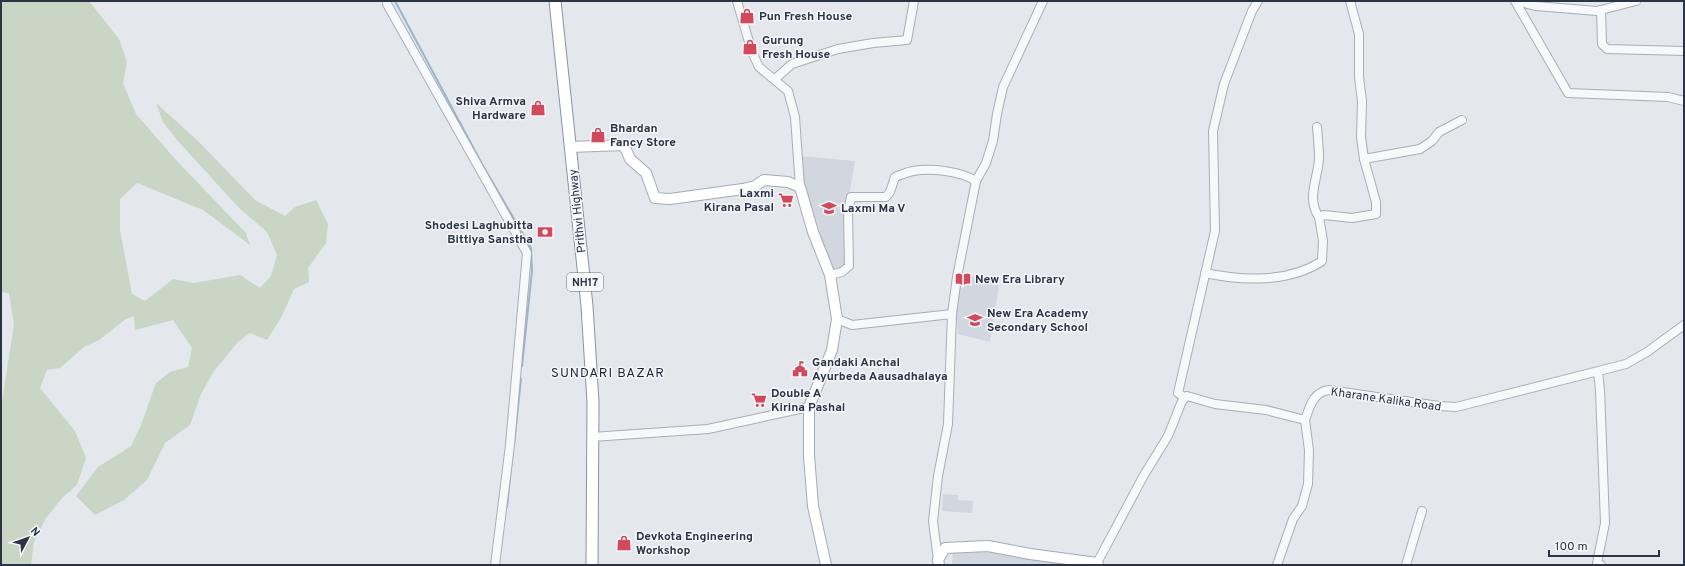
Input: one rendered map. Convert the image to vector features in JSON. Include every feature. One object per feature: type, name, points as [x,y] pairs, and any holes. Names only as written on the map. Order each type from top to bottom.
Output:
[{"type":"highway","name":"Prithvi Highway","points":[[555,1],[588,306],[593,402],[592,565]]},
{"type":"main road","points":[[570,147],[624,145],[630,160],[646,173],[655,198],[670,199],[743,189],[755,186],[764,180],[788,182],[800,187],[813,232],[830,275],[837,319],[832,350],[809,407],[809,456],[813,506],[826,565]]},
{"type":"main road","points":[[939,562],[945,548],[988,546],[1098,564]]},
{"type":"street","points":[[387,1],[527,253],[510,445],[495,565]]},
{"type":"street","points":[[736,1],[752,52],[759,67],[788,91],[795,117],[800,187]]},
{"type":"street","points":[[775,79],[792,64],[838,49],[873,43],[907,40],[914,1]]},
{"type":"street","points":[[939,562],[933,520],[938,476],[948,424],[952,314],[958,276],[976,181],[986,163],[994,140],[997,114],[1003,87],[1043,1]]},
{"type":"street","points":[[1258,1],[1252,11],[1224,84],[1213,131],[1215,231],[1178,393],[1184,397],[1192,396],[1226,406],[1266,410],[1305,420],[1309,450],[1308,484],[1302,506],[1294,519],[1277,565]]},
{"type":"street","points":[[1319,217],[1324,215],[1352,218],[1376,214],[1376,202],[1364,159],[1361,137],[1362,101],[1359,77],[1359,34],[1350,1]]},
{"type":"street","points":[[1515,1],[1536,6],[1601,10],[1636,1]]},
{"type":"street","points":[[1515,1],[1568,93],[1668,97],[1684,100]]},
{"type":"street","points":[[1601,10],[1602,44],[1607,49],[1684,51]]},
{"type":"street","points":[[1364,159],[1420,149],[1432,141],[1439,132],[1462,120]]},
{"type":"street","points":[[1205,273],[1248,279],[1274,277],[1309,270],[1322,261],[1323,242],[1319,217],[1315,211],[1312,199],[1319,158],[1317,128]]},
{"type":"street","points":[[830,275],[842,272],[849,266],[848,213],[851,197],[886,197],[890,192],[895,177],[913,171],[927,170],[950,173],[968,176],[976,181]]},
{"type":"street","points":[[837,319],[852,324],[952,314]]},
{"type":"street","name":"Kharane Kalika Road","points":[[1305,420],[1316,395],[1322,391],[1329,390],[1448,407],[1465,405],[1530,387],[1598,372],[1626,364],[1636,359],[1684,325]]},
{"type":"street","points":[[1598,372],[1605,523],[1597,563],[1601,565]]},
{"type":"street","points":[[1098,564],[1144,475],[1168,436],[1184,397]]},
{"type":"street","points":[[592,437],[708,428],[809,407]]},
{"type":"street","points":[[1406,565],[1422,511]]},
{"type":"shaded area","name":"Laxmi Ma V","points":[[800,156],[855,161],[849,196],[847,264],[843,269],[830,270],[819,228],[801,180]]},
{"type":"shaded area","name":"New Era Academy Secondary School","points":[[960,275],[984,278],[992,285],[999,285],[990,342],[958,334],[955,305]]},
{"type":"shaded area","points":[[943,494],[958,495],[958,500],[973,501],[972,513],[942,511]]},
{"type":"shaded area","points":[[953,550],[983,550],[1087,565],[952,564]]},
{"type":"green space","points":[[1,1],[89,1],[119,39],[127,62],[123,83],[136,114],[176,160],[246,233],[250,245],[203,210],[137,183],[120,199],[120,230],[132,294],[145,301],[173,279],[194,283],[240,275],[260,288],[271,276],[277,255],[267,232],[239,208],[177,140],[163,122],[156,103],[198,141],[255,200],[285,216],[295,207],[316,200],[328,224],[326,243],[308,268],[309,282],[294,289],[281,318],[267,340],[250,333],[238,342],[214,371],[201,394],[190,425],[165,443],[147,480],[124,500],[95,515],[76,496],[98,467],[131,446],[141,425],[156,383],[170,372],[188,367],[192,348],[173,320],[135,330],[134,316],[126,319],[99,340],[84,347],[60,368],[47,370],[40,388],[75,431],[86,458],[77,485],[63,497],[46,518],[34,542],[31,565],[1,565],[1,407],[14,325],[9,293],[1,292]]},
{"type":"waterway","points":[[395,1],[482,164],[531,248],[532,271],[522,366]]},
{"type":"waterway","points":[[514,445],[521,379]]},
{"type":"waterway","points":[[507,507],[513,449]]},
{"type":"place","name":"Pun Fresh House","points":[[747,16]]},
{"type":"place","name":"Gurung Fresh House","points":[[750,47]]},
{"type":"place","name":"Shiva Armva Hardware","points":[[538,108]]},
{"type":"place","name":"Bhardan Fancy Store","points":[[598,135]]},
{"type":"place","name":"Laxmi Kirana Pasal","points":[[786,200]]},
{"type":"place","name":"Laxmi Ma V","points":[[829,208]]},
{"type":"place","name":"Shodesi Laghubitta Bittiya Sanstha","points":[[545,232]]},
{"type":"place","name":"New Era Library","points":[[963,279]]},
{"type":"place","name":"New Era Academy Secondary School","points":[[975,320]]},
{"type":"place","name":"Gandaki Anchal Ayurbeda Aausadhalaya","points":[[800,369]]},
{"type":"place","name":"Double A Kirina Pashal","points":[[759,400]]},
{"type":"place","name":"Devkota Engineering Workshop","points":[[624,543]]},
{"type":"district","name":"SUNDARI BAZAR","points":[[608,372]]}]
